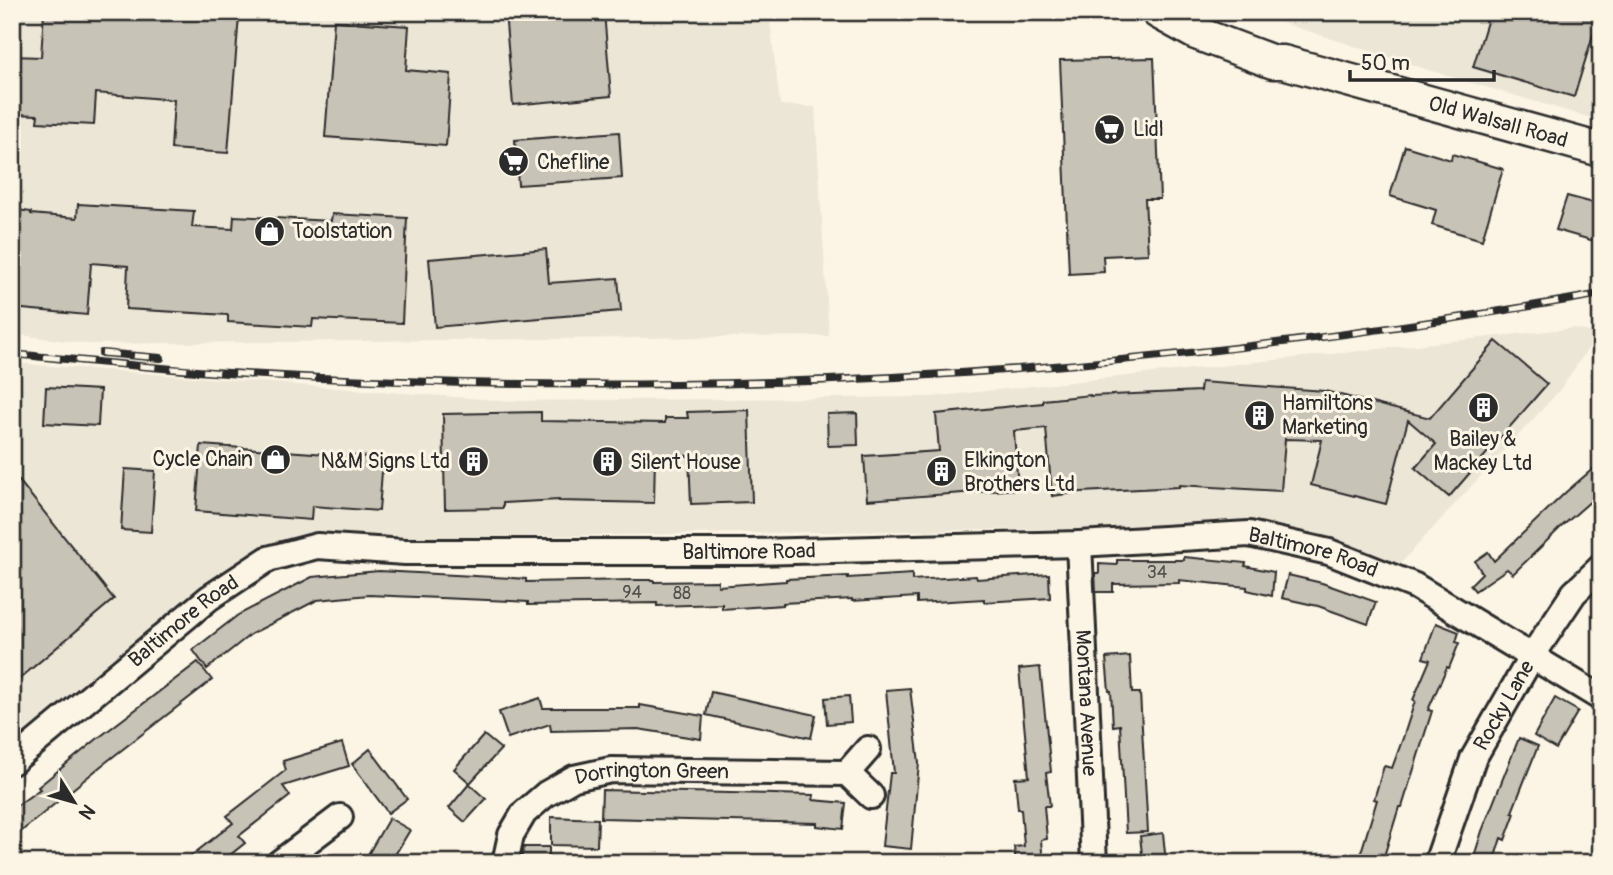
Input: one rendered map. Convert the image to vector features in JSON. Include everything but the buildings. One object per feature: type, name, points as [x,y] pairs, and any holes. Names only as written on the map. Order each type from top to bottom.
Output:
[{"type":"main road","name":"Old Walsall Road","points":[[1158,12],[1196,33],[1273,62],[1283,62],[1601,150]]},
{"type":"street","name":"Baltimore Road","points":[[12,762],[209,598],[268,558],[317,546],[405,552],[750,552],[1079,544],[1249,534],[1329,552],[1415,586],[1601,698]]},
{"type":"street","name":"Montana Avenue","points":[[1079,544],[1094,863]]},
{"type":"street","name":"Rocky Lane","points":[[1437,863],[1473,759],[1532,656],[1574,593],[1601,567]]},
{"type":"street","points":[[869,749],[847,773],[871,796]]},
{"type":"street","name":"Dorrington Green","points":[[505,863],[511,835],[524,813],[546,794],[574,778],[611,770],[847,773]]},
{"type":"street","points":[[279,863],[340,817]]},
{"type":"shaded area","points":[[12,12],[769,12],[780,105],[815,107],[829,336],[90,344],[12,334]]},
{"type":"shaded area","points":[[1249,12],[1601,12],[1601,121],[1438,73]]},
{"type":"shaded area","points":[[1574,328],[1598,334],[1559,391],[1399,565],[1337,541],[1254,526],[317,539],[265,552],[12,753],[12,363],[508,401],[931,397]]},
{"type":"railway","points":[[12,354],[212,372],[386,381],[560,384],[792,381],[908,376],[1140,358],[1372,330],[1601,294]]},
{"type":"railway","points":[[102,353],[161,358]]},
{"type":"place","name":"Lidl","points":[[1110,129]]},
{"type":"place","name":"Chefline","points":[[514,162]]},
{"type":"place","name":"Toolstation","points":[[269,231]]},
{"type":"place","name":"Bailey & Mackey Ltd","points":[[1483,407]]},
{"type":"place","name":"Hamiltons Marketing","points":[[1259,415]]},
{"type":"place","name":"Cycle Chain","points":[[276,459]]},
{"type":"place","name":"N&M Signs Ltd","points":[[473,461]]},
{"type":"place","name":"Silent House","points":[[607,462]]},
{"type":"place","name":"Elkington Brothers Ltd","points":[[941,472]]}]
